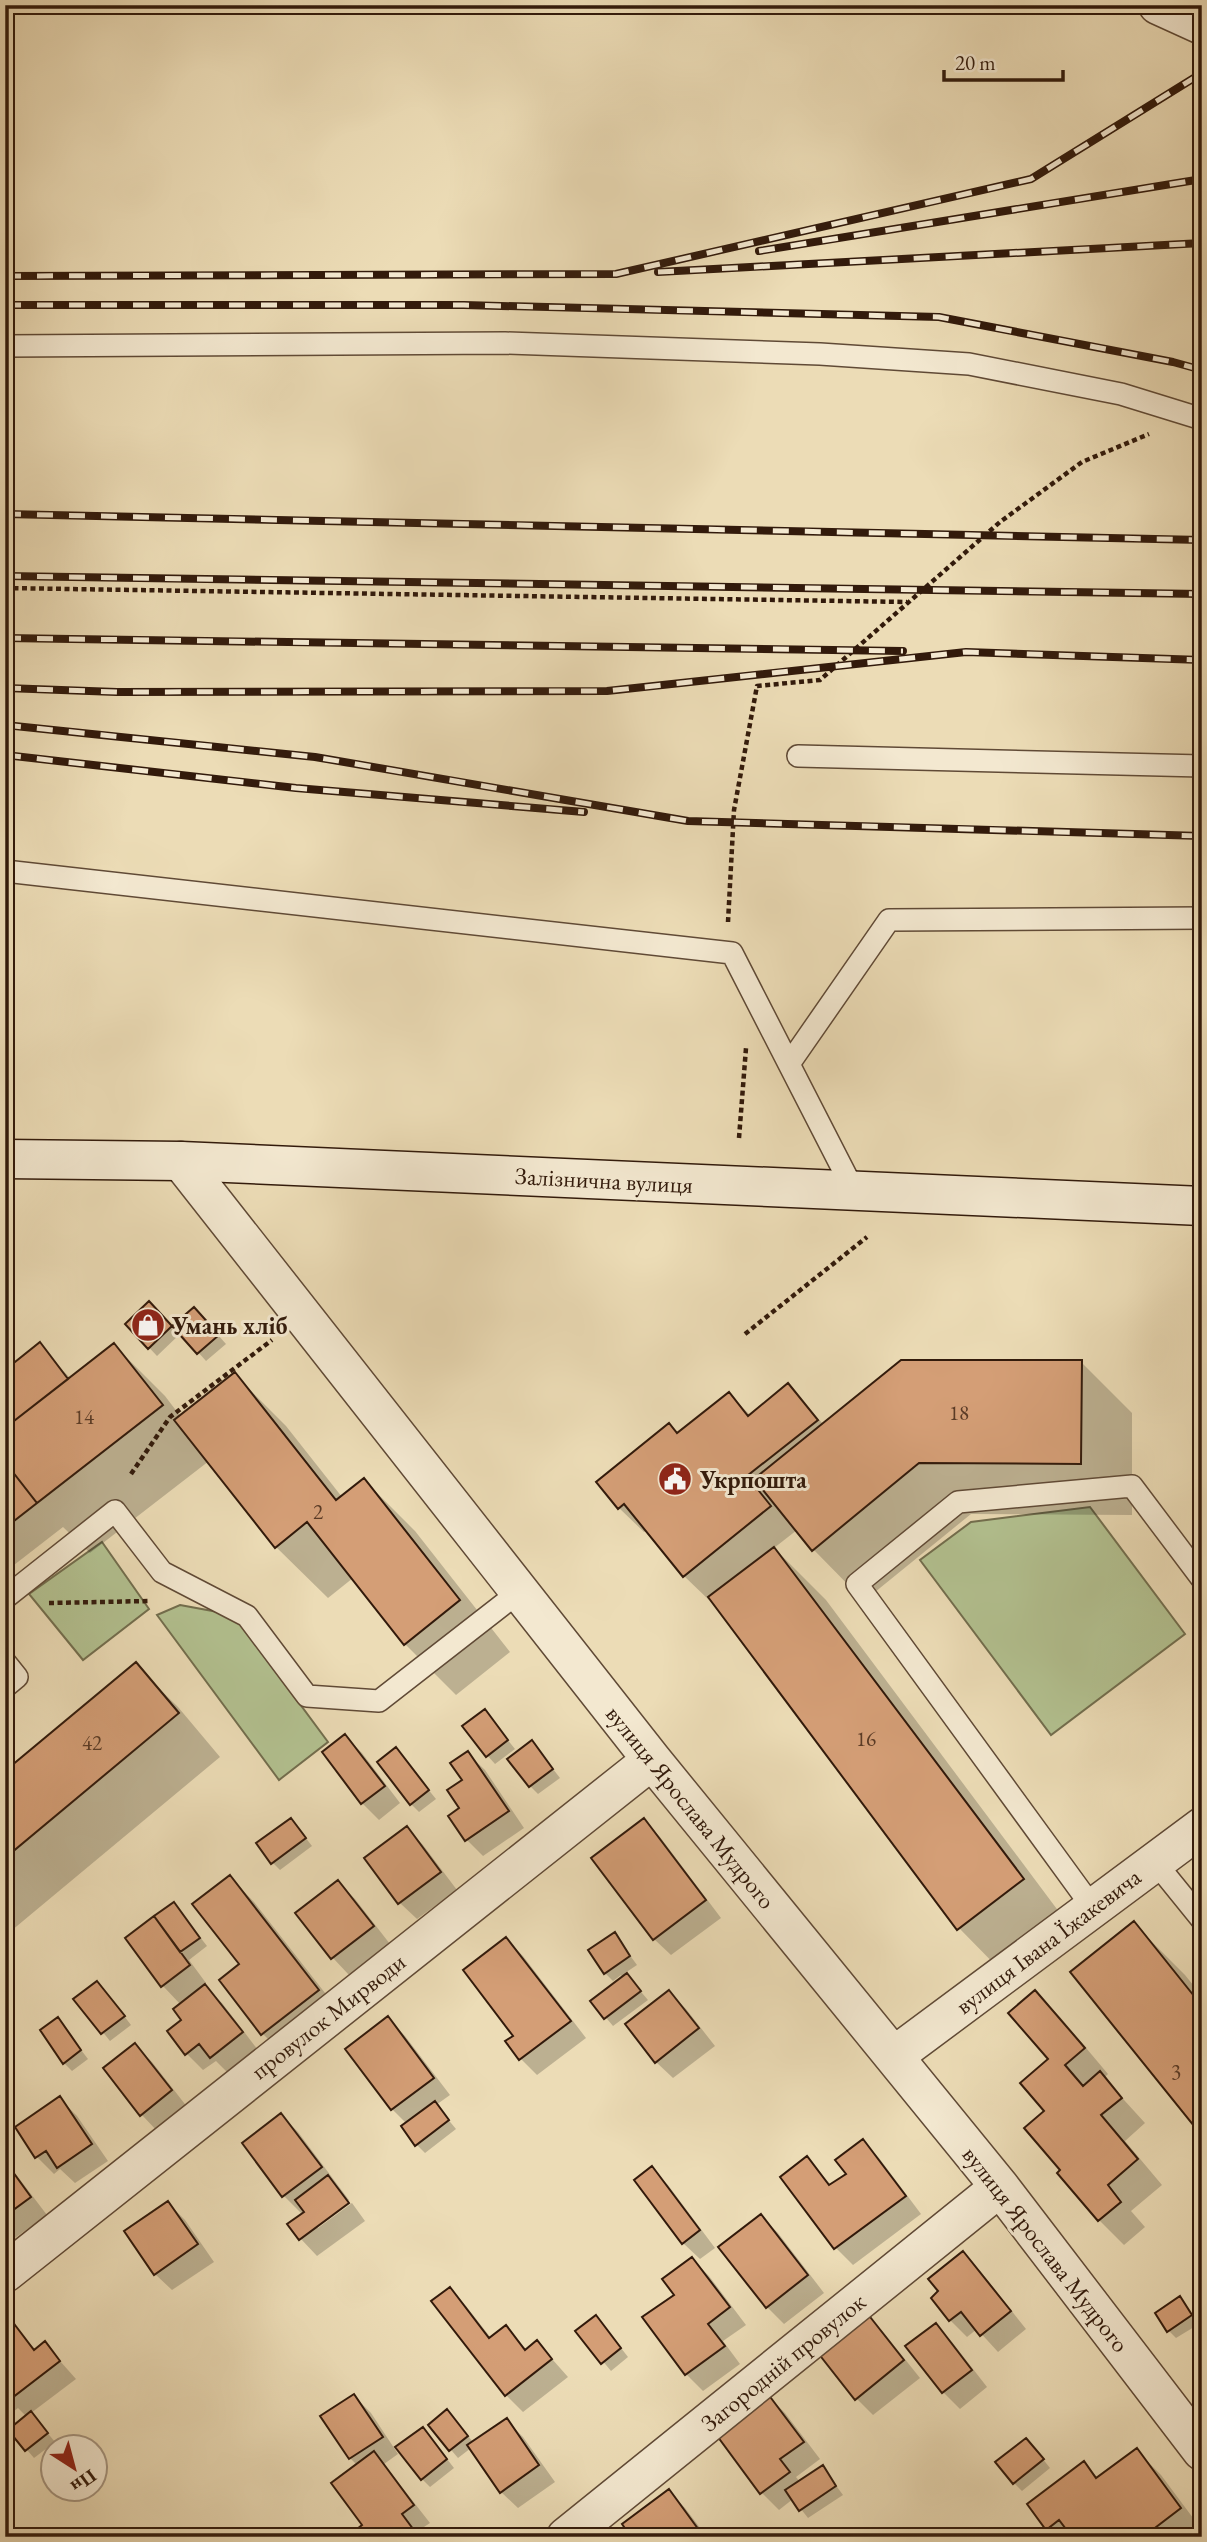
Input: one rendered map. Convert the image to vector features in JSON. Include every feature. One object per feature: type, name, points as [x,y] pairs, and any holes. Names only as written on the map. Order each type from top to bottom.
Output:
[{"type":"street","points":[[1158,5],[1202,25]]},
{"type":"street","name":"Залізнична вулиця","points":[[5,1159],[181,1161],[1202,1206]]},
{"type":"street","name":"вулиця Ярослава Мудрого","points":[[181,1161],[652,1760],[1000,2187],[1199,2443]]},
{"type":"street","name":"провулок Мирводи","points":[[5,2273],[652,1760]]},
{"type":"street","name":"вулиця Івана Їжакевича","points":[[894,2056],[1202,1827]]},
{"type":"street","name":"Загородній провулок","points":[[566,2537],[1000,2187]]},
{"type":"lane","points":[[5,346],[505,343],[820,354],[969,364],[1198,412]]},
{"type":"lane","points":[[798,756],[1202,766]]},
{"type":"lane","points":[[5,871],[732,953],[854,1191]]},
{"type":"lane","points":[[789,1064],[888,920],[1202,918]]},
{"type":"lane","points":[[1093,1908],[857,1584],[958,1502],[1132,1486],[1202,1579]]},
{"type":"lane","points":[[5,1598],[116,1511],[162,1572],[247,1616],[307,1696],[379,1702],[519,1592]]},
{"type":"lane","points":[[5,1662],[17,1677],[5,1687]]},
{"type":"lane","points":[[1154,1862],[1202,1920]]},
{"type":"path","points":[[732,953],[727,930],[734,810],[757,686],[820,680],[1000,522],[1083,463],[1198,412]]},
{"type":"path","points":[[5,588],[908,602]]},
{"type":"path","points":[[739,1138],[747,1038]]},
{"type":"path","points":[[746,1334],[867,1237]]},
{"type":"path","points":[[131,1474],[170,1417],[281,1334]]},
{"type":"path","points":[[37,1603],[153,1601]]},
{"type":"green space","points":[[1090,1507],[1185,1634],[1051,1735],[920,1560],[971,1522]]},
{"type":"green space","points":[[102,1542],[149,1609],[83,1660],[29,1594]]},
{"type":"green space","points":[[180,1605],[234,1615],[328,1742],[279,1780],[157,1615]]},
{"type":"building","name":"Умань хліб","points":[[149,1301],[172,1326],[148,1349],[125,1324]]},
{"type":"building","points":[[194,1307],[219,1335],[197,1354],[172,1326]]},
{"type":"building","points":[[40,1342],[68,1379],[5,1428],[5,1370]]},
{"type":"building","points":[[114,1343],[163,1405],[37,1503],[5,1462],[5,1428]]},
{"type":"building","points":[[901,1360],[1082,1360],[1081,1464],[919,1463],[812,1551],[754,1479]]},
{"type":"building","points":[[235,1372],[336,1500],[364,1478],[460,1600],[404,1645],[307,1522],[275,1548],[174,1420]]},
{"type":"building","name":"Укрпошта","points":[[788,1383],[818,1420],[747,1476],[771,1506],[683,1577],[624,1504],[618,1509],[596,1482],[669,1423],[677,1433],[729,1392],[748,1416]]},
{"type":"building","points":[[5,1462],[37,1503],[5,1528]]},
{"type":"building","points":[[774,1547],[1024,1879],[957,1930],[708,1597]]},
{"type":"building","points":[[136,1662],[179,1713],[5,1858],[5,1771]]},
{"type":"building","points":[[485,1709],[508,1740],[486,1757],[462,1726]]},
{"type":"building","points":[[345,1734],[385,1786],[361,1804],[322,1752]]},
{"type":"building","points":[[532,1740],[553,1769],[529,1787],[507,1759]]},
{"type":"building","points":[[396,1747],[429,1790],[410,1805],[377,1762]]},
{"type":"building","points":[[468,1751],[509,1811],[465,1841],[448,1816],[459,1808],[447,1790],[462,1780],[450,1763]]},
{"type":"building","points":[[291,1818],[306,1838],[271,1864],[256,1843]]},
{"type":"building","points":[[644,1818],[706,1900],[653,1940],[591,1858]]},
{"type":"building","points":[[407,1826],[441,1872],[398,1904],[364,1858]]},
{"type":"building","points":[[230,1875],[319,1990],[261,2035],[219,1980],[239,1964],[192,1904]]},
{"type":"building","points":[[338,1880],[374,1926],[331,1959],[295,1913]]},
{"type":"building","points":[[174,1902],[200,1938],[180,1952],[154,1916]]},
{"type":"building","points":[[154,1916],[190,1965],[161,1987],[125,1938]]},
{"type":"building","points":[[1134,1921],[1202,2006],[1202,2136],[1070,1972]]},
{"type":"building","points":[[615,1932],[630,1956],[604,1974],[588,1950]]},
{"type":"building","points":[[506,1937],[571,2021],[519,2060],[505,2041],[513,2036],[463,1970]]},
{"type":"building","points":[[627,1973],[641,1991],[604,2019],[590,2001]]},
{"type":"building","points":[[97,1981],[125,2016],[101,2034],[73,1999]]},
{"type":"building","points":[[205,1984],[243,2032],[210,2058],[199,2044],[185,2055],[167,2031],[181,2020],[173,2009]]},
{"type":"building","points":[[669,1990],[699,2028],[655,2063],[625,2024]]},
{"type":"building","points":[[1035,1990],[1085,2048],[1065,2065],[1083,2086],[1100,2071],[1122,2098],[1101,2115],[1138,2159],[1108,2185],[1121,2202],[1098,2221],[1057,2173],[1060,2170],[1024,2128],[1044,2111],[1020,2083],[1048,2059],[1008,2013]]},
{"type":"building","points":[[388,2016],[434,2078],[391,2110],[345,2049]]},
{"type":"building","points":[[58,2017],[81,2050],[63,2064],[40,2030]]},
{"type":"building","points":[[135,2043],[172,2090],[140,2116],[103,2068]]},
{"type":"building","points":[[60,2096],[92,2144],[57,2168],[46,2151],[35,2158],[15,2127]]},
{"type":"building","points":[[435,2101],[449,2120],[415,2146],[401,2126]]},
{"type":"building","points":[[281,2113],[322,2167],[282,2197],[242,2143]]},
{"type":"building","points":[[863,2139],[906,2196],[834,2249],[780,2177],[807,2156],[829,2185],[846,2174],[835,2160]]},
{"type":"building","points":[[5,2161],[31,2197],[5,2216]]},
{"type":"building","points":[[652,2166],[700,2230],[682,2244],[634,2180]]},
{"type":"building","points":[[328,2175],[349,2203],[299,2240],[287,2224],[304,2212],[295,2200]]},
{"type":"building","points":[[168,2201],[198,2244],[154,2275],[124,2231]]},
{"type":"building","points":[[761,2214],[808,2275],[766,2308],[718,2247]]},
{"type":"building","points":[[963,2251],[1011,2311],[980,2336],[961,2312],[949,2321],[931,2298],[938,2291],[928,2279]]},
{"type":"building","points":[[692,2257],[730,2307],[708,2324],[725,2346],[685,2375],[642,2317],[674,2295],[662,2279]]},
{"type":"building","points":[[450,2287],[489,2338],[506,2325],[525,2350],[537,2340],[552,2359],[505,2396],[431,2301]]},
{"type":"building","points":[[1180,2296],[1192,2315],[1167,2332],[1155,2313]]},
{"type":"building","points":[[867,2313],[904,2360],[855,2400],[818,2353]]},
{"type":"building","points":[[596,2315],[621,2348],[601,2364],[575,2331]]},
{"type":"building","points":[[936,2323],[972,2370],[942,2393],[905,2346]]},
{"type":"building","points":[[15,2325],[34,2350],[45,2341],[60,2361],[8,2401],[5,2397],[5,2333]]},
{"type":"building","points":[[354,2394],[383,2437],[349,2459],[320,2416]]},
{"type":"building","points":[[768,2394],[804,2442],[780,2459],[790,2472],[760,2494],[715,2433]]},
{"type":"building","points":[[447,2409],[468,2436],[449,2451],[428,2425]]},
{"type":"building","points":[[31,2411],[48,2433],[38,2434],[38,2441],[25,2451],[8,2430]]},
{"type":"building","points":[[507,2418],[539,2465],[500,2493],[467,2445]]},
{"type":"building","points":[[423,2427],[447,2459],[421,2480],[395,2447]]},
{"type":"building","points":[[1026,2438],[1044,2459],[1013,2484],[995,2462]]},
{"type":"building","points":[[1137,2448],[1181,2508],[1143,2537],[1137,2537],[1132,2530],[1123,2537],[1072,2537],[1059,2520],[1046,2530],[1027,2504],[1084,2461],[1096,2478]]},
{"type":"building","points":[[374,2451],[414,2505],[402,2514],[419,2537],[347,2537],[362,2525],[331,2483]]},
{"type":"building","points":[[823,2465],[836,2486],[799,2511],[785,2490]]},
{"type":"building","points":[[669,2489],[704,2537],[631,2537],[622,2524]]},
{"type":"railway","points":[[5,276],[616,274],[1031,179],[1202,73]]},
{"type":"railway","points":[[759,251],[1202,179]]},
{"type":"railway","points":[[658,272],[1202,243]]},
{"type":"railway","points":[[5,305],[464,305],[939,317],[1173,362],[1202,370]]},
{"type":"railway","points":[[5,514],[1202,540]]},
{"type":"railway","points":[[5,576],[1202,594]]},
{"type":"railway","points":[[5,638],[903,651]]},
{"type":"railway","points":[[5,688],[117,692],[607,691],[966,652],[1202,660]]},
{"type":"railway","points":[[5,725],[315,757],[688,821],[1202,836]]},
{"type":"railway","points":[[5,755],[296,788],[584,812]]},
{"type":"place","name":"Умань хліб","points":[[148,1325]]},
{"type":"place","name":"Укрпошта","points":[[675,1479]]}]
